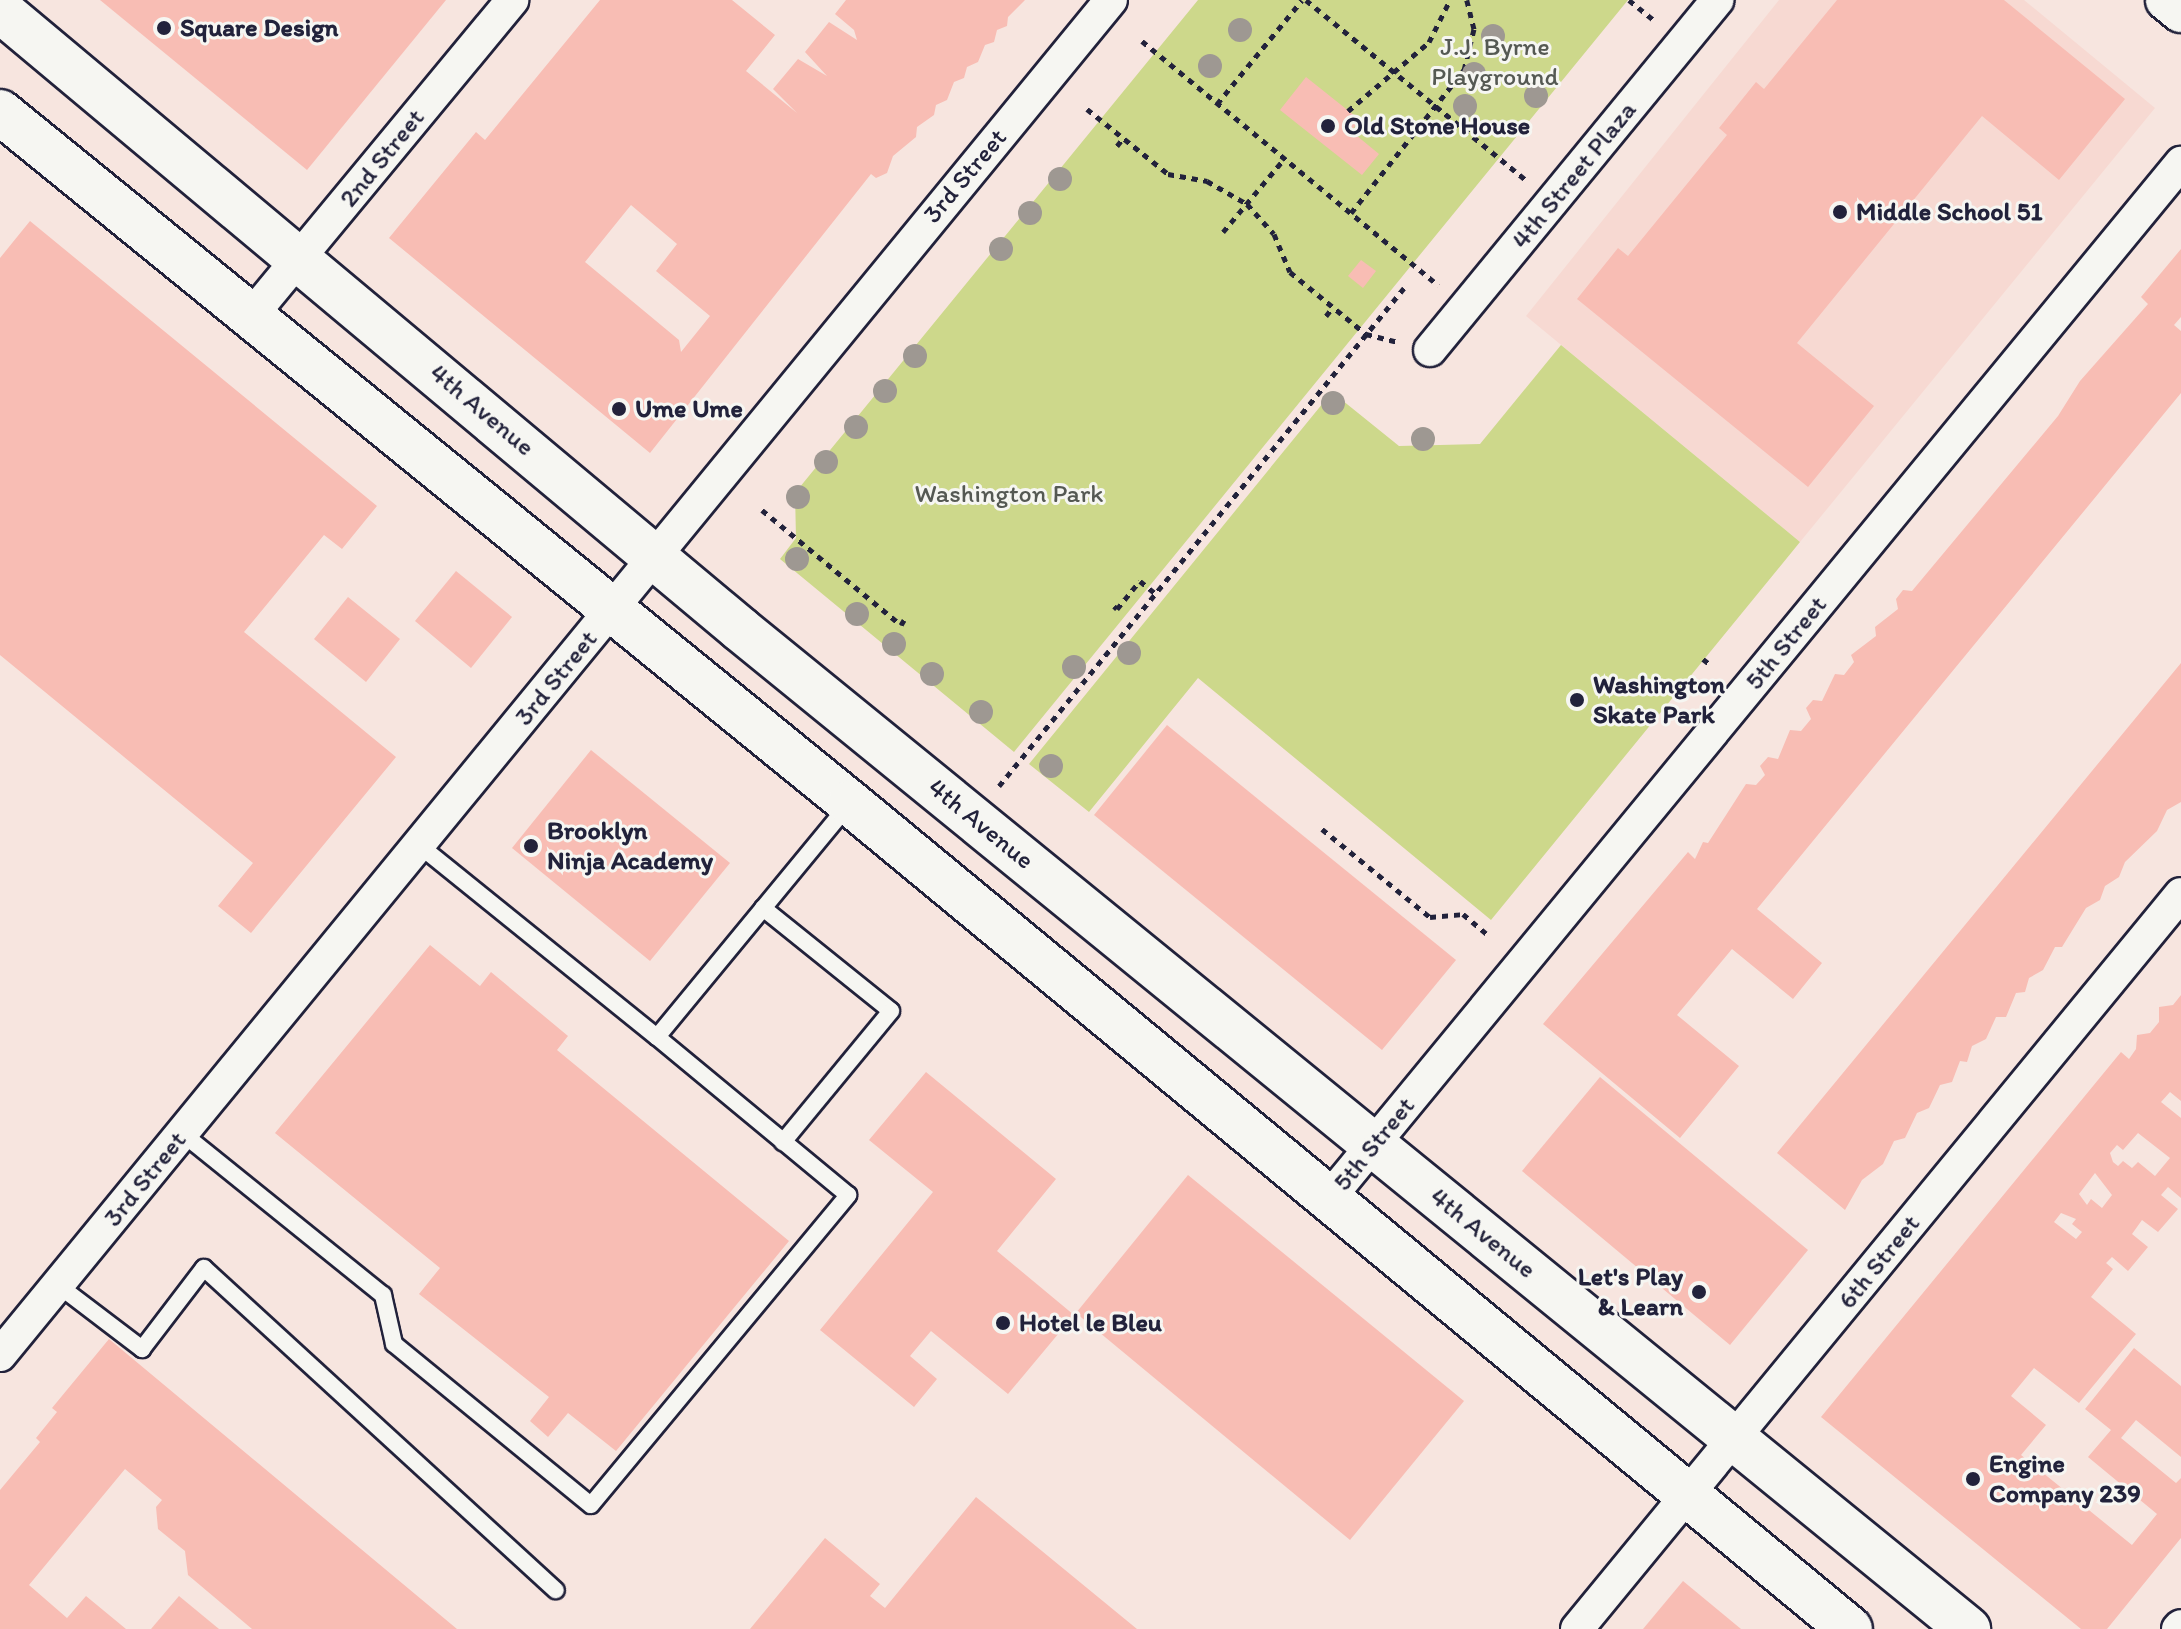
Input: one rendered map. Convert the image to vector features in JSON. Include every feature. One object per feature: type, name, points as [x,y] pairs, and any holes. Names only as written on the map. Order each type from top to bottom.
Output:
[{"type":"main road","name":"4th Avenue","points":[[0,10],[300,257],[654,556],[1968,1629]]},
{"type":"main road","points":[[0,112],[850,803],[1689,1492],[1850,1629]]},
{"type":"street","name":"2nd Street","points":[[251,316],[512,0]]},
{"type":"street","name":"3rd Street","points":[[0,1355],[1111,0]]},
{"type":"street","name":"4th Street Plaza","points":[[1430,350],[1717,0]]},
{"type":"street","points":[[2166,0],[2181,12]]},
{"type":"street","name":"5th Street","points":[[1329,1198],[2181,163]]},
{"type":"street","name":"6th Street","points":[[1577,1629],[2181,894]]},
{"type":"lane","points":[[657,1037],[850,803]]},
{"type":"lane","points":[[182,1133],[383,1295],[394,1344],[591,1505],[848,1195],[419,845]]},
{"type":"lane","points":[[763,908],[891,1011],[783,1142]]},
{"type":"lane","points":[[58,1285],[142,1349],[204,1268],[556,1590]]},
{"type":"path","points":[[1217,104],[1304,0],[1552,201]]},
{"type":"path","points":[[1348,111],[1429,42],[1450,0]]},
{"type":"path","points":[[1351,213],[1464,70],[1471,48],[1467,0]]},
{"type":"path","points":[[1142,41],[1465,307]]},
{"type":"path","points":[[1087,109],[1168,174],[1207,181],[1247,204],[1274,234],[1290,272],[1366,334],[1430,350]]},
{"type":"path","points":[[1117,146],[1124,137]]},
{"type":"path","points":[[1223,232],[1284,159]]},
{"type":"path","points":[[999,786],[1404,288]]},
{"type":"path","points":[[1326,316],[1333,307]]},
{"type":"path","points":[[762,510],[901,625],[904,620]]},
{"type":"path","points":[[1114,606],[1117,609],[1140,581],[1155,593]]},
{"type":"path","points":[[1703,659],[1712,666]]},
{"type":"path","points":[[1322,829],[1430,917],[1463,914],[1489,936]]},
{"type":"shaded area","name":"Middle School 51","points":[[1779,0],[2024,0],[2155,108],[1800,542],[1526,316]]},
{"type":"green space","name":"Washington Park","points":[[1198,0],[1628,0],[1014,752],[780,559],[796,538],[795,493]]},
{"type":"green space","points":[[1561,345],[1800,542],[1491,920],[1198,678],[1089,812],[1029,764],[1332,392],[1399,446],[1480,444]]},
{"type":"building","points":[[100,0],[446,0],[307,170]]},
{"type":"building","points":[[600,0],[732,0],[775,35],[746,71],[797,113],[773,89],[798,59],[827,76],[805,52],[829,22],[857,40],[854,30],[835,14],[846,0],[1025,0],[1008,17],[1007,26],[997,30],[994,42],[985,45],[978,62],[967,67],[964,78],[954,82],[947,100],[936,105],[934,115],[917,127],[916,137],[893,156],[887,173],[876,178],[871,174],[650,453],[389,238],[476,132],[485,140]],"holes":[[[631,205],[677,244],[656,271],[710,316],[681,352],[679,340],[585,262]]]},
{"type":"building","points":[[1837,0],[2004,0],[2125,99],[2059,180],[1982,116],[1797,343],[1874,406],[1808,487],[1577,299],[1618,248],[1628,256],[1727,135],[1719,128],[1756,82],[1764,89]]},
{"type":"building","name":"Old Stone House","points":[[1306,77],[1360,120],[1351,131],[1379,154],[1362,175],[1280,110]]},
{"type":"building","points":[[30,221],[377,506],[342,549],[324,535],[244,632],[396,757],[251,933],[218,906],[253,863],[0,655],[0,258]]},
{"type":"building","points":[[2181,249],[2181,317],[2174,325],[2181,331],[2181,393],[1757,909],[1822,963],[1793,999],[1732,949],[1677,1015],[1739,1066],[1680,1138],[1543,1024],[1688,852],[1695,859],[1703,842],[1708,843],[1746,784],[1756,785],[1765,775],[1760,766],[1768,757],[1778,759],[1790,730],[1801,731],[1811,719],[1806,708],[1813,700],[1822,701],[1835,674],[1844,675],[1854,662],[1851,655],[1876,636],[1875,627],[1898,609],[1896,599],[1903,590],[1912,591],[2058,416],[2080,381],[2148,304],[2141,297]]},
{"type":"building","points":[[1361,260],[1376,271],[1363,288],[1348,276]]},
{"type":"building","points":[[456,571],[512,617],[471,668],[415,621]]},
{"type":"building","points":[[348,597],[400,639],[366,682],[314,639]]},
{"type":"building","points":[[2181,663],[2181,802],[2167,810],[2157,831],[2125,862],[2119,877],[2105,886],[2100,900],[2086,908],[2062,947],[2055,947],[2043,970],[2029,978],[2025,992],[2016,993],[2006,1017],[1996,1017],[1986,1039],[1972,1046],[1967,1062],[1960,1061],[1952,1082],[1940,1085],[1929,1108],[1917,1113],[1905,1138],[1894,1141],[1883,1164],[1862,1180],[1845,1210],[1777,1153]]},
{"type":"building","points":[[1167,725],[1456,960],[1382,1050],[1094,815]]},
{"type":"building","points":[[591,750],[730,863],[650,961],[512,848]]},
{"type":"building","points":[[430,945],[480,986],[491,972],[568,1036],[557,1050],[789,1241],[616,1451],[568,1413],[548,1437],[530,1421],[549,1397],[419,1294],[440,1268],[275,1133]]},
{"type":"building","points":[[2181,995],[2181,1101],[2170,1092],[2161,1102],[2181,1118],[2181,1198],[2168,1187],[2161,1195],[2178,1209],[2158,1232],[2142,1220],[2132,1234],[2148,1247],[2128,1271],[2112,1257],[2106,1263],[2113,1269],[2091,1297],[2136,1334],[2079,1403],[2034,1368],[2011,1396],[2046,1425],[2021,1455],[2132,1545],[2157,1514],[2088,1457],[2111,1430],[2085,1409],[2134,1348],[2181,1386],[2181,1457],[2136,1420],[2121,1438],[2176,1483],[2181,1478],[2181,1538],[2107,1629],[2081,1629],[1821,1417],[2121,1052],[2129,1059],[2136,1049],[2137,1035],[2150,1033],[2159,1022],[2159,1007],[2173,1005]],"holes":[[[2138,1133],[2170,1158],[2155,1176],[2138,1162],[2132,1168],[2123,1161],[2118,1166],[2113,1162],[2110,1153],[2117,1145],[2123,1150]],[[2095,1173],[2112,1195],[2102,1208],[2091,1199],[2087,1205],[2079,1194]],[[2061,1213],[2076,1219],[2072,1224],[2082,1232],[2076,1239],[2054,1222]]]},
{"type":"building","points":[[926,1072],[1056,1179],[997,1251],[1074,1315],[1008,1394],[931,1331],[910,1356],[937,1379],[914,1407],[820,1330],[933,1192],[869,1140]]},
{"type":"building","points":[[1600,1077],[1808,1250],[1730,1345],[1522,1171]]},
{"type":"building","points":[[1188,1175],[1464,1401],[1350,1540],[1076,1313]]},
{"type":"building","points":[[109,1339],[457,1629],[252,1629],[188,1575],[185,1551],[158,1529],[156,1507],[162,1500],[125,1469],[29,1585],[67,1618],[86,1596],[126,1629],[0,1629],[0,1490],[40,1442],[36,1438],[57,1412],[52,1408]]},
{"type":"building","points":[[976,1497],[1137,1629],[750,1629],[825,1538],[880,1584],[870,1596],[885,1608]]},
{"type":"building","points":[[1683,1581],[1741,1629],[1643,1629]]},
{"type":"building","points":[[179,1596],[219,1629],[151,1629]]},
{"type":"place","name":"Square Design","points":[[164,28]]},
{"type":"place","name":"Old Stone House","points":[[1328,126]]},
{"type":"place","name":"Middle School 51","points":[[1840,212]]},
{"type":"place","name":"Ume Ume","points":[[619,409]]},
{"type":"place","name":"Washington Skate Park","points":[[1577,700]]},
{"type":"place","name":"Brooklyn Ninja Academy","points":[[531,846]]},
{"type":"place","name":"Let's Play & Learn","points":[[1699,1292]]},
{"type":"place","name":"Hotel le Bleu","points":[[1003,1323]]},
{"type":"place","name":"Engine Company 239","points":[[1973,1479]]},
{"type":"park label","name":"J.J. Byrne Playground","points":[[1495,62]]}]
